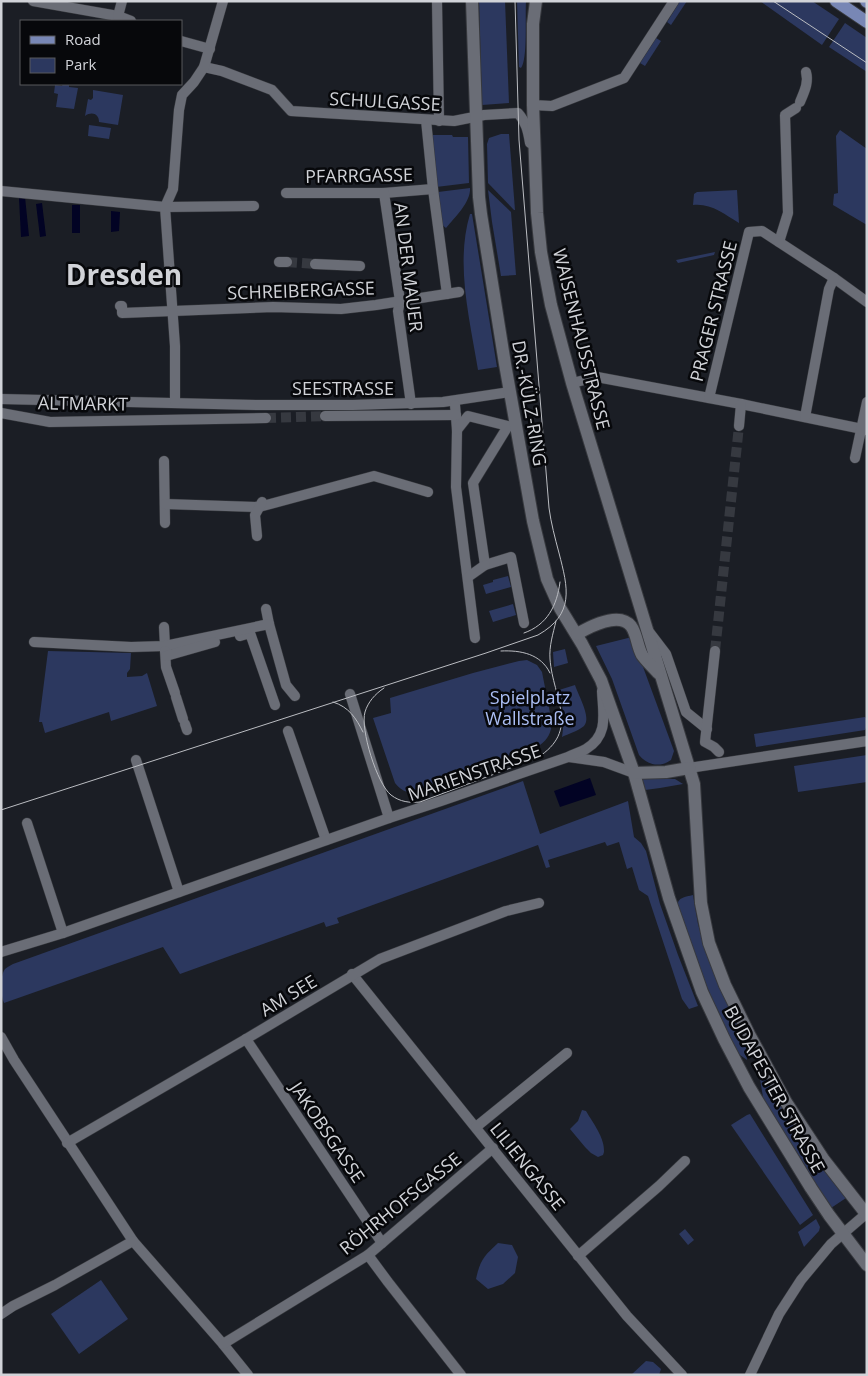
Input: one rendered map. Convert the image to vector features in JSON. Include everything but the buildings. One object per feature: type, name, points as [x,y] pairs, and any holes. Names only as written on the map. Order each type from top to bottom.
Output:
[{"type":"main road","name":"DR.-KÜLZ-RING","points":[[472,1],[481,214],[533,521],[547,579],[556,601],[577,634],[601,680]]},
{"type":"main road","name":"WAISENHAUSSTRASSE","points":[[536,1],[533,24],[533,105],[537,213],[541,252],[551,305],[572,383],[661,677]]},
{"type":"main road","points":[[836,1],[867,22]]},
{"type":"main road","points":[[577,634],[599,623],[614,620],[625,621],[630,624],[634,631],[643,656],[661,677]]},
{"type":"main road","name":"BUDAPESTER STRASSE","points":[[661,677],[695,789],[700,903],[709,943],[724,985],[786,1102],[824,1160],[866,1214]]},
{"type":"main road","name":"BUDAPESTER STRASSE","points":[[601,680],[634,773],[669,898],[702,992],[724,1039],[759,1103],[811,1188],[867,1265]]},
{"type":"main road","points":[[634,773],[666,772],[689,768]]},
{"type":"street","points":[[33,1],[118,16],[128,20]]},
{"type":"street","points":[[118,16],[122,1]]},
{"type":"street","points":[[164,422],[175,402],[173,312],[165,207],[173,189],[182,94],[194,82],[204,67],[223,1]]},
{"type":"street","points":[[437,1],[439,121]]},
{"type":"street","points":[[533,105],[552,106],[624,78],[674,1]]},
{"type":"street","points":[[182,41],[210,49]]},
{"type":"street","name":"SCHULGASSE","points":[[204,67],[222,71],[272,90],[291,111],[439,121],[454,121],[477,117]]},
{"type":"street","points":[[806,72],[808,78],[798,105],[786,115],[788,213],[779,242],[867,302]]},
{"type":"street","points":[[477,117],[518,113],[524,119],[536,179]]},
{"type":"street","points":[[426,120],[447,294]]},
{"type":"street","name":"PFARRGASSE","points":[[286,193],[384,193],[433,189]]},
{"type":"street","points":[[1,192],[165,207],[254,206]]},
{"type":"street","name":"AN DER MAUER","points":[[384,193],[400,301],[398,311],[411,404]]},
{"type":"street","name":"PRAGER STRASSE","points":[[709,398],[749,232],[762,231],[779,242]]},
{"type":"street","points":[[315,264],[360,266]]},
{"type":"street","points":[[805,417],[829,289],[834,278]]},
{"type":"street","name":"SCHREIBERGASSE","points":[[119,306],[122,306],[122,314],[273,307],[341,309],[459,292]]},
{"type":"street","points":[[572,383],[597,377],[864,429]]},
{"type":"street","name":"SEESTRASSE","points":[[1,398],[256,405],[411,404],[443,402],[510,392]]},
{"type":"street","points":[[855,458],[864,429],[867,402]]},
{"type":"street","points":[[738,426],[741,404]]},
{"type":"street","name":"SEESTRASSE","points":[[325,416],[455,410],[457,430]]},
{"type":"street","name":"ALTMARKT","points":[[1,413],[50,422],[164,422]]},
{"type":"street","points":[[475,638],[456,487],[457,430],[468,416],[508,426],[473,483],[484,565]]},
{"type":"street","points":[[164,422],[266,418]]},
{"type":"street","points":[[164,461],[165,523]]},
{"type":"street","points":[[165,504],[262,503],[374,476],[428,492]]},
{"type":"street","points":[[257,536],[254,515],[262,503]]},
{"type":"street","points":[[468,577],[484,565],[511,557],[524,623]]},
{"type":"street","points":[[266,609],[276,669],[295,696]]},
{"type":"street","points":[[645,623],[666,654],[686,712],[707,729]]},
{"type":"street","points":[[166,651],[269,624]]},
{"type":"street","points":[[164,627],[166,667],[185,724]]},
{"type":"street","points":[[34,642],[131,647],[166,651],[225,640],[250,633],[275,705]]},
{"type":"street","points":[[715,651],[704,742],[719,752]]},
{"type":"street","name":"MARIENSTRASSE","points":[[1,952],[63,933],[568,757],[586,749],[599,739],[604,722],[601,680]]},
{"type":"street","points":[[350,694],[390,818]]},
{"type":"street","points":[[288,732],[326,840]]},
{"type":"street","points":[[689,768],[867,741]]},
{"type":"street","name":"MARIENSTRASSE","points":[[568,757],[604,762],[634,773]]},
{"type":"street","points":[[136,760],[179,892]]},
{"type":"street","points":[[27,824],[63,933]]},
{"type":"street","name":"AM SEE","points":[[67,1143],[380,959],[506,911],[539,903]]},
{"type":"street","name":"LILIENGASSE","points":[[352,974],[627,1316],[682,1375]]},
{"type":"street","points":[[1,1037],[67,1143],[133,1241],[248,1375]]},
{"type":"street","name":"JAKOBSGASSE","points":[[246,1039],[382,1243]]},
{"type":"street","points":[[476,1127],[567,1053]]},
{"type":"street","name":"RÖHRHOFSGASSE","points":[[223,1344],[368,1255],[493,1148]]},
{"type":"street","points":[[578,1256],[685,1161]]},
{"type":"street","points":[[750,1375],[779,1314],[812,1266],[831,1244],[866,1214]]},
{"type":"street","points":[[1,1314],[133,1241]]},
{"type":"street","points":[[368,1255],[461,1375]]},
{"type":"street","points":[[1,1308],[13,1306]]},
{"type":"green space","points":[[479,1],[505,1],[509,103],[482,105]]},
{"type":"green space","points":[[517,1],[526,1],[525,56],[521,68],[519,67]]},
{"type":"green space","points":[[680,1],[687,1],[671,25],[667,22]]},
{"type":"green space","points":[[760,1],[812,1],[839,19],[822,45]]},
{"type":"green space","points":[[845,23],[867,38],[867,72],[829,47]]},
{"type":"green space","points":[[656,38],[661,41],[645,66],[640,63]]},
{"type":"green space","points":[[55,85],[69,85],[69,87],[78,88],[74,109],[56,107],[58,94],[54,93]]},
{"type":"green space","points":[[93,90],[123,95],[118,125],[99,122],[95,114],[85,116],[88,99],[91,100],[93,98]]},
{"type":"green space","points":[[89,125],[111,128],[109,139],[88,136]]},
{"type":"green space","points":[[840,130],[867,149],[867,225],[833,205],[834,194],[838,193],[836,136]]},
{"type":"green space","points":[[501,134],[509,134],[515,210],[488,183],[487,144],[489,138]]},
{"type":"green space","points":[[431,135],[468,137],[469,183],[436,187]]},
{"type":"green space","points":[[470,188],[465,204],[446,228],[441,224],[438,192]]},
{"type":"green space","points":[[488,190],[511,212],[516,275],[501,276]]},
{"type":"green space","points":[[737,190],[739,223],[712,207],[693,205],[694,194],[697,192]]},
{"type":"green space","points":[[470,214],[472,214],[497,367],[478,370],[465,292],[464,252]]},
{"type":"green space","points":[[715,252],[714,255],[678,263],[676,260]]},
{"type":"green space","points":[[508,576],[511,587],[486,594],[483,585]]},
{"type":"green space","points":[[513,604],[516,615],[493,622],[489,611]]},
{"type":"green space","points":[[632,637],[674,751],[671,760],[658,765],[646,761],[639,755],[612,679],[596,646]]},
{"type":"green space","points":[[565,649],[568,663],[554,667],[553,652]]},
{"type":"green space","points":[[48,651],[131,653],[130,669],[127,677],[142,676],[147,673],[157,706],[111,721],[109,712],[45,733],[42,722],[39,722]]},
{"type":"green space","name":"Spielplatz Wallstraße","points":[[527,660],[537,665],[542,672],[552,723],[549,736],[543,743],[413,792],[401,789],[395,783],[373,718],[391,713],[390,698],[473,673]]},
{"type":"green space","points":[[575,685],[584,706],[586,722],[582,728],[562,737],[563,714],[559,690]]},
{"type":"green space","points":[[865,717],[867,723],[865,730],[756,747],[754,734]]},
{"type":"green space","points":[[867,755],[867,782],[798,792],[794,766]]},
{"type":"green space","points":[[643,779],[675,779],[683,784],[645,790]]},
{"type":"green space","points":[[523,781],[540,834],[628,801],[634,837],[646,851],[660,904],[698,1006],[689,1009],[682,999],[648,896],[639,890],[632,867],[627,869],[619,842],[607,846],[605,842],[548,860],[550,867],[546,868],[538,845],[337,918],[339,923],[326,927],[324,922],[180,974],[163,947],[4,1003],[1,980],[5,969],[13,964]]},
{"type":"green space","points":[[693,895],[698,924],[706,952],[746,1040],[747,1060],[737,1055],[716,1012],[677,906],[680,899]]},
{"type":"green space","points":[[757,1061],[800,1132],[846,1198],[831,1208],[764,1103]]},
{"type":"green space","points":[[582,1110],[586,1111],[601,1136],[604,1147],[603,1155],[598,1157],[591,1153],[570,1129],[578,1121]]},
{"type":"green space","points":[[750,1114],[813,1215],[800,1225],[731,1125]]},
{"type":"green space","points":[[816,1219],[820,1227],[819,1231],[804,1247],[798,1232]]},
{"type":"green space","points":[[685,1229],[694,1240],[688,1245],[679,1234]]},
{"type":"green space","points":[[498,1243],[512,1245],[518,1257],[515,1273],[503,1284],[488,1289],[476,1279],[483,1259]]},
{"type":"green space","points":[[101,1280],[128,1319],[79,1354],[51,1314]]},
{"type":"green space","points":[[646,1361],[653,1362],[661,1369],[659,1375],[631,1375]]},
{"type":"shaded area","points":[[25,197],[29,236],[21,237],[19,198]]},
{"type":"shaded area","points":[[42,203],[46,236],[40,237],[36,204]]},
{"type":"shaded area","points":[[72,205],[80,205],[80,233],[72,233]]},
{"type":"shaded area","points":[[111,211],[120,212],[119,231],[111,232]]},
{"type":"shaded area","points":[[590,778],[596,795],[560,807],[554,791]]},
{"type":"tunnel","points":[[287,262],[315,264]]},
{"type":"tunnel","points":[[266,418],[325,416]]},
{"type":"tunnel","points":[[715,651],[739,426]]},
{"type":"tram line","points":[[1,810],[486,653],[538,635],[550,627],[558,618],[566,599],[566,589],[549,508],[519,140],[515,1]]},
{"type":"tram line","points":[[773,1],[867,63]]},
{"type":"tram line","points":[[524,633],[539,625],[550,614],[559,591],[560,582]]},
{"type":"tram line","points":[[384,688],[372,699],[366,708],[365,731],[367,743],[380,780],[391,795],[401,801],[420,802],[537,758],[550,747],[558,736],[561,725],[561,713],[550,659],[556,621]]},
{"type":"tram line","points":[[501,651],[516,651],[530,654],[541,661],[550,673]]},
{"type":"tram line","points":[[333,702],[339,704],[351,714],[363,732]]},
{"type":"district","name":"Dresden","points":[[124,274]]}]
